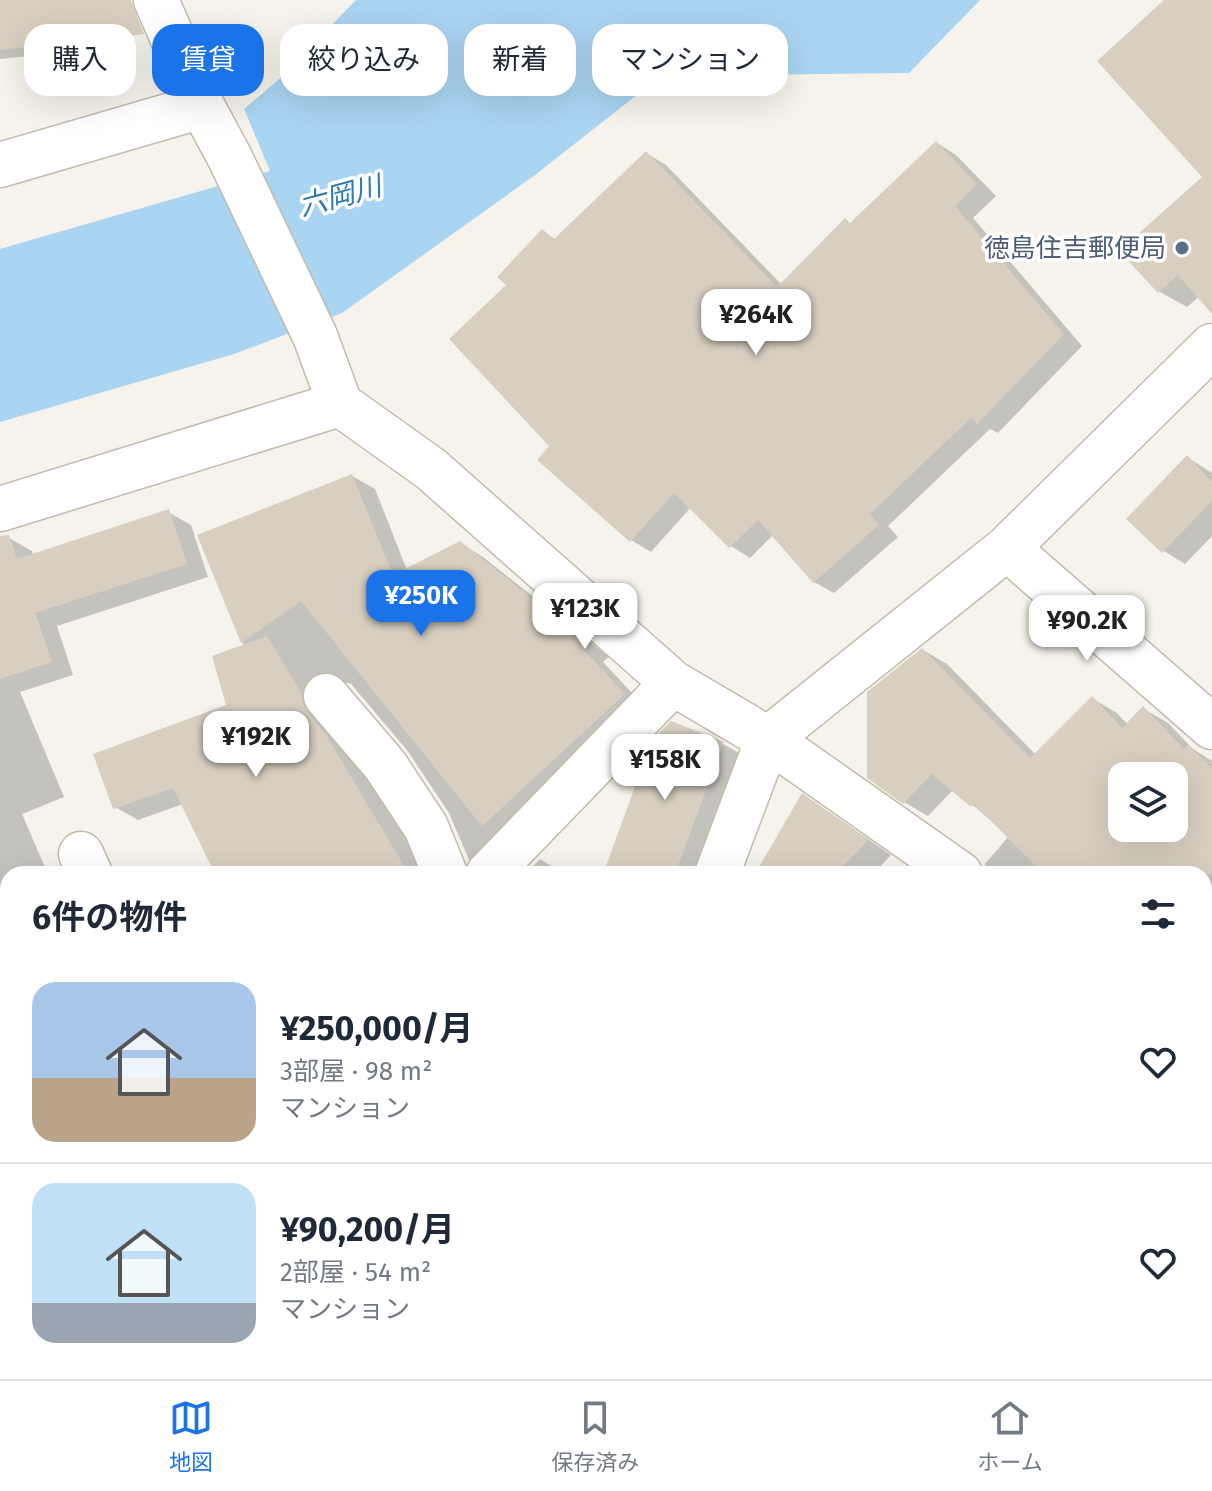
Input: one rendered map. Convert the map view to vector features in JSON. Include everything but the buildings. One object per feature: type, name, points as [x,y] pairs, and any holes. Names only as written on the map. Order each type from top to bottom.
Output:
[{"type":"street","points":[[156,0],[202,106],[315,336],[340,404],[431,469],[673,683],[768,739],[949,866]]},
{"type":"street","points":[[0,165],[202,106]]},
{"type":"street","points":[[720,866],[768,739],[1007,548],[1212,346]]},
{"type":"street","points":[[0,509],[340,404]]},
{"type":"street","points":[[1007,548],[1212,727]]},
{"type":"street","points":[[496,866],[673,683]]},
{"type":"street","points":[[326,696],[385,765],[426,827],[442,866]]},
{"type":"water","name":"六岡川","points":[[356,0],[980,0],[909,73],[788,74],[788,24],[592,24],[592,96],[636,96],[535,175],[342,313],[234,354],[0,422],[0,249],[270,171],[244,109],[259,96],[264,96],[264,92],[280,78],[280,96],[448,96],[448,24],[333,24]]},
{"type":"place","name":"徳島住吉郵便局","points":[[1182,248]]}]
